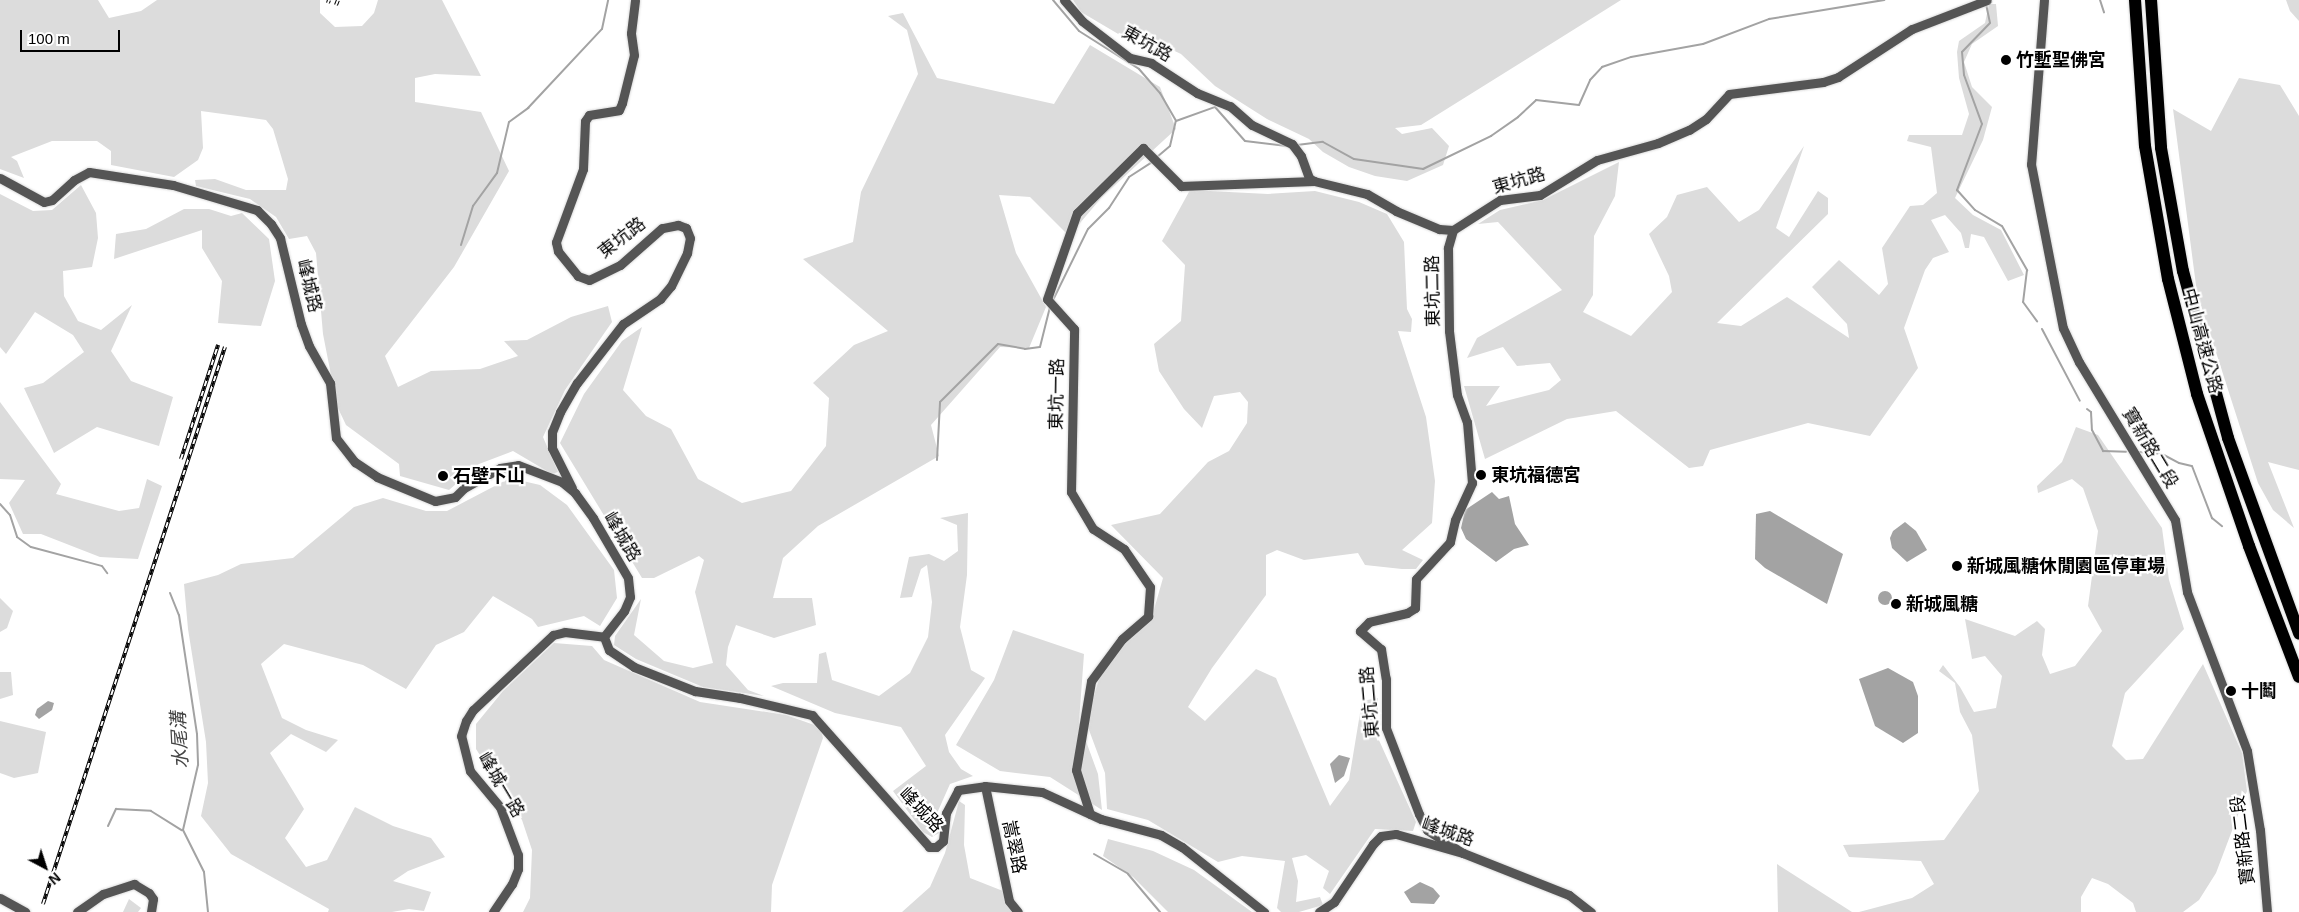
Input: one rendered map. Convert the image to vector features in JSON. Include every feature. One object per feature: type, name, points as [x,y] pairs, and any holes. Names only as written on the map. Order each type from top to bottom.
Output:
[{"type":"highway","name":"中山高速公路","points":[[2135,0],[2145,146],[2168,279],[2197,394],[2249,546],[2299,677]]},
{"type":"highway","name":"中山高速公路","points":[[2151,0],[2161,148],[2182,271],[2228,438],[2299,633]]},
{"type":"street","name":"東坑路","points":[[575,493],[552,448],[552,432],[560,412],[577,383],[623,324],[660,299],[671,286],[687,253],[690,238],[686,228],[678,225],[662,228],[620,265],[589,280],[578,276],[558,251],[556,242],[583,169],[585,121],[589,115],[618,110],[622,103],[627,73],[634,55],[631,34],[635,0]]},
{"type":"street","name":"東坑路","points":[[1064,0],[1082,21],[1130,58],[1151,63],[1197,93],[1230,106],[1252,125],[1292,144],[1301,156],[1309,178],[1314,181]]},
{"type":"street","name":"寶新路二段","points":[[2044,0],[2031,164],[2062,328],[2079,362],[2175,520],[2187,592],[2247,751],[2260,830],[2268,912]]},
{"type":"street","name":"東坑路","points":[[1453,230],[1500,200],[1540,195],[1598,160],[1658,143],[1689,130],[1706,119],[1729,94],[1823,82],[1838,77],[1912,29],[1984,1]]},
{"type":"street","name":"東坑一路","points":[[1090,814],[1076,770],[1092,681],[1122,639],[1148,616],[1150,586],[1124,549],[1093,529],[1071,492],[1074,329],[1047,298],[1077,213],[1143,148],[1181,186],[1314,181]]},
{"type":"street","name":"峰城路","points":[[0,178],[44,202],[52,200],[74,180],[89,172],[173,185],[257,210],[271,224],[280,238],[304,331],[330,383],[336,438],[355,462],[377,477],[434,501],[455,497],[464,488],[500,468],[518,466],[562,482],[575,493],[614,551],[628,578],[630,597],[624,611],[604,637],[609,650],[620,659],[695,691],[772,704],[812,715],[929,847],[943,841],[946,813],[958,790],[985,786],[1042,792],[1090,814],[1161,834],[1264,912]]},
{"type":"street","points":[[1314,181],[1367,194],[1396,212],[1439,229],[1453,230]]},
{"type":"street","name":"東坑二路","points":[[1453,230],[1448,248],[1449,331],[1457,394],[1466,422],[1472,483],[1455,520],[1450,542],[1416,579],[1415,608],[1407,613],[1369,622],[1360,631],[1381,649],[1386,679],[1386,728],[1419,814],[1427,830],[1463,853]]},
{"type":"street","name":"峰城一路","points":[[492,912],[512,884],[518,869],[518,854],[500,807],[470,771],[461,736],[466,721],[473,710],[553,635],[565,632],[604,637]]},
{"type":"street","name":"嵩翠路","points":[[985,786],[1010,901],[1018,912]]},
{"type":"street","name":"峰城路","points":[[1319,912],[1334,902],[1381,836],[1405,835],[1463,853],[1569,895],[1591,912]]},
{"type":"street","points":[[77,912],[103,894],[134,884],[149,893],[153,899],[151,912]]},
{"type":"street","points":[[0,898],[25,912]]},
{"type":"shaded area","points":[[0,0],[98,0],[109,18],[141,11],[157,0],[320,0],[320,13],[335,27],[362,26],[374,13],[378,0],[442,0],[481,76],[435,74],[415,78],[415,102],[481,112],[509,171],[454,267],[385,356],[398,387],[431,371],[480,369],[518,356],[504,341],[527,340],[571,317],[608,306],[612,322],[565,390],[543,437],[558,472],[552,474],[513,451],[479,464],[449,490],[400,476],[399,464],[346,425],[337,406],[323,334],[316,253],[307,236],[289,239],[276,217],[250,199],[196,186],[195,180],[215,179],[246,190],[286,190],[288,179],[273,129],[266,120],[201,111],[203,148],[198,160],[174,177],[111,165],[111,151],[97,141],[52,141],[11,157],[17,161],[24,178],[0,169]]},
{"type":"shaded area","points":[[1073,0],[1621,0],[1421,125],[1395,128],[1402,134],[1432,128],[1449,146],[1443,165],[1407,181],[1375,176],[1349,167],[1323,152],[1309,139],[1267,119],[1215,86],[1181,54],[1135,32],[1125,38],[1081,12]]},
{"type":"shaded area","points":[[2286,0],[2299,0],[2299,21],[2290,11]]},
{"type":"shaded area","points":[[1989,4],[1996,4],[1998,26],[1972,44],[1964,62],[1972,87],[1992,107],[1983,140],[1955,198],[1973,215],[2001,230],[2024,275],[2008,281],[1984,237],[1971,234],[1969,248],[1965,248],[1961,233],[1945,215],[1931,220],[1949,252],[1933,258],[1925,270],[1904,328],[1918,368],[1870,436],[1808,423],[1710,450],[1703,466],[1689,468],[1616,411],[1567,419],[1485,459],[1464,386],[1500,386],[1486,406],[1549,390],[1561,380],[1550,363],[1517,366],[1503,347],[1467,358],[1477,338],[1562,290],[1498,222],[1478,224],[1500,210],[1543,200],[1619,162],[1615,196],[1594,236],[1593,295],[1583,312],[1631,336],[1672,292],[1669,276],[1649,234],[1667,217],[1677,195],[1707,187],[1739,222],[1759,210],[1804,146],[1776,228],[1789,237],[1818,191],[1828,198],[1828,214],[1717,323],[1741,326],[1787,297],[1849,338],[1847,324],[1812,287],[1839,260],[1879,295],[1888,284],[1882,248],[1910,206],[1923,205],[1937,193],[1931,147],[1907,141],[1909,135],[1962,135],[1969,114],[1959,78],[1957,52],[1959,41],[1985,23]]},
{"type":"shaded area","points":[[903,13],[937,78],[1054,104],[1090,45],[1160,87],[1176,129],[1102,197],[1069,236],[1030,197],[999,195],[1016,253],[1046,307],[1029,348],[1000,347],[931,425],[939,456],[818,526],[783,558],[773,598],[812,598],[816,625],[774,638],[736,625],[728,647],[726,665],[748,690],[764,696],[703,687],[636,659],[614,645],[615,636],[641,599],[634,635],[664,661],[693,668],[713,663],[695,592],[704,560],[699,556],[654,578],[642,578],[560,443],[584,394],[622,341],[642,327],[623,390],[646,416],[671,429],[698,479],[742,503],[791,491],[826,446],[829,398],[813,383],[854,345],[888,331],[803,259],[853,242],[861,192],[918,74],[907,30],[888,16]]},
{"type":"shaded area","points":[[2239,78],[2280,85],[2299,116],[2299,470],[2268,462],[2294,528],[2273,510],[2258,483],[2197,293],[2173,109],[2211,131]]},
{"type":"shaded area","points":[[81,185],[96,213],[98,238],[92,267],[63,271],[64,296],[78,321],[101,330],[132,305],[111,351],[131,381],[173,397],[159,446],[97,427],[54,453],[24,388],[43,383],[84,352],[73,335],[35,312],[6,354],[0,347],[0,194],[33,211],[52,210]]},
{"type":"shaded area","points":[[1190,190],[1268,194],[1315,191],[1359,202],[1387,214],[1404,242],[1407,309],[1412,319],[1411,332],[1398,331],[1426,417],[1435,481],[1432,523],[1402,550],[1423,560],[1416,569],[1402,569],[1365,565],[1358,553],[1304,560],[1277,550],[1266,555],[1266,595],[1212,668],[1188,707],[1205,721],[1256,669],[1276,678],[1330,806],[1349,780],[1362,701],[1378,698],[1378,738],[1416,822],[1413,831],[1375,829],[1330,894],[1323,888],[1329,871],[1306,855],[1292,858],[1298,881],[1296,902],[1320,897],[1323,905],[1299,912],[1281,912],[1277,908],[1285,861],[1242,856],[1218,862],[1148,820],[1107,809],[1105,773],[1086,722],[1102,669],[1125,640],[1151,620],[1163,578],[1111,525],[1160,514],[1208,462],[1229,451],[1247,423],[1248,402],[1240,392],[1214,396],[1202,428],[1184,409],[1159,371],[1154,344],[1181,321],[1185,265],[1162,241]]},
{"type":"shaded area","points":[[184,209],[209,209],[231,216],[242,213],[269,239],[275,281],[261,326],[218,323],[222,281],[202,248],[202,230],[114,259],[116,234],[146,229]]},
{"type":"shaded area","points":[[0,402],[61,484],[56,494],[119,511],[139,508],[147,479],[162,486],[138,559],[100,557],[41,534],[23,534],[9,503],[25,480],[0,479]]},
{"type":"shaded area","points":[[2076,427],[2098,435],[2162,528],[2169,580],[2184,629],[2125,693],[2112,746],[2126,760],[2143,759],[2203,664],[2242,753],[2247,791],[2216,873],[2199,900],[2183,912],[2136,912],[2133,903],[2108,884],[2092,878],[2081,897],[2081,912],[1859,912],[1912,898],[1934,884],[1921,861],[1849,857],[1843,845],[1944,840],[1979,791],[1972,735],[1960,712],[1955,683],[1939,671],[1943,665],[1960,687],[1974,712],[1996,708],[2002,676],[1985,656],[1972,659],[1965,619],[2015,636],[2037,621],[2045,629],[2042,655],[2050,674],[2075,666],[2102,631],[2088,606],[2098,531],[2083,488],[2072,479],[2038,493],[2037,486],[2062,462]]},
{"type":"shaded area","points":[[510,478],[540,485],[567,505],[614,570],[617,598],[600,626],[584,616],[538,627],[532,619],[493,596],[464,632],[436,645],[406,689],[363,665],[284,644],[261,664],[282,718],[306,730],[338,740],[326,752],[291,734],[270,753],[304,809],[285,838],[306,867],[327,860],[355,807],[393,826],[431,838],[445,857],[408,871],[393,881],[431,892],[424,911],[409,909],[392,912],[328,912],[329,909],[231,854],[201,816],[208,783],[206,742],[188,629],[184,584],[218,575],[241,564],[293,558],[354,507],[383,498],[426,511],[447,511]]},
{"type":"shaded area","points":[[1492,492],[1499,499],[1509,496],[1515,524],[1529,545],[1514,549],[1496,562],[1466,539],[1461,528],[1465,510]]},
{"type":"shaded area","points":[[1770,511],[1843,554],[1827,604],[1765,568],[1755,559],[1756,514]]},
{"type":"shaded area","points":[[968,513],[967,575],[960,627],[971,670],[985,678],[945,735],[949,752],[961,769],[973,776],[950,784],[934,820],[939,833],[932,837],[923,832],[893,791],[926,766],[901,727],[835,713],[771,686],[783,683],[817,683],[819,654],[826,652],[832,680],[879,696],[910,673],[928,637],[932,602],[927,565],[921,569],[912,597],[900,598],[909,557],[929,554],[944,561],[958,551],[957,525],[940,518]]},
{"type":"shaded area","points":[[1905,522],[1916,531],[1927,550],[1907,562],[1892,548],[1890,538],[1893,531]]},
{"type":"shaded area","points":[[1885,591],[1890,593],[1892,598],[1890,603],[1885,605],[1880,603],[1878,598],[1880,593]]},
{"type":"shaded area","points":[[0,598],[13,611],[7,628],[0,632]]},
{"type":"shaded area","points":[[1013,630],[1084,654],[1079,722],[1098,774],[1102,810],[1050,777],[1000,771],[956,745],[994,680]]},
{"type":"shaded area","points":[[554,643],[592,646],[604,660],[700,702],[786,715],[820,727],[823,738],[772,885],[771,912],[523,912],[530,898],[532,850],[522,820],[476,749],[476,724],[503,691]]},
{"type":"shaded area","points":[[1888,668],[1913,682],[1918,696],[1918,733],[1903,743],[1875,726],[1859,679]]},
{"type":"shaded area","points":[[0,672],[11,672],[13,695],[0,699]]},
{"type":"shaded area","points":[[48,701],[54,703],[52,710],[39,719],[35,715],[37,709]]},
{"type":"shaded area","points":[[0,721],[46,732],[38,773],[14,778],[0,773]]},
{"type":"shaded area","points":[[1339,755],[1350,758],[1344,776],[1335,783],[1330,764]]},
{"type":"shaded area","points":[[959,801],[965,805],[964,845],[970,878],[1003,891],[1018,912],[902,912],[930,887],[945,853]]},
{"type":"shaded area","points":[[1108,839],[1153,851],[1194,870],[1252,912],[1168,912],[1133,877],[1103,856]]},
{"type":"shaded area","points":[[1777,864],[1852,912],[1778,912]]},
{"type":"shaded area","points":[[1420,882],[1433,888],[1440,896],[1434,904],[1411,903],[1404,892]]},
{"type":"shaded area","points":[[129,899],[141,908],[138,912],[123,912]]},
{"type":"waterway","points":[[461,245],[473,206],[497,173],[509,122],[528,108],[602,29],[608,0]]},
{"type":"waterway","points":[[1053,0],[1079,31],[1139,69],[1160,93],[1176,121],[1215,107],[1245,141],[1287,146]]},
{"type":"waterway","points":[[1297,145],[1323,142],[1354,159],[1423,169],[1491,136],[1518,117],[1536,100],[1579,105],[1590,80],[1602,67],[1631,57],[1703,44],[1769,19],[1884,0]]},
{"type":"waterway","points":[[2100,0],[2104,12]]},
{"type":"waterway","points":[[1986,4],[1990,23],[1962,52],[1964,75],[1982,124],[1957,190],[1975,210],[2002,226],[2027,270],[2023,302],[2037,321]]},
{"type":"waterway","points":[[1157,157],[1170,146],[1176,121]]},
{"type":"waterway","points":[[1053,300],[1088,229],[1109,208],[1129,177],[1152,162]]},
{"type":"waterway","points":[[937,460],[940,402],[998,344],[1025,349],[1040,347],[1050,307]]},
{"type":"waterway","points":[[2042,329],[2080,401]]},
{"type":"waterway","points":[[2087,409],[2091,412],[2092,430],[2103,451],[2126,452]]},
{"type":"waterway","points":[[2140,452],[2162,454],[2179,463],[2192,466],[2212,518],[2222,526]]},
{"type":"waterway","name":"水尾溝","points":[[0,504],[10,515],[17,537],[31,547],[102,566],[107,573]]},
{"type":"waterway","name":"水尾溝","points":[[170,593],[179,615],[197,734],[198,765],[183,830],[204,872],[208,912]]},
{"type":"waterway","points":[[108,826],[116,809],[151,811],[182,830]]},
{"type":"waterway","points":[[1094,854],[1128,874],[1160,912]]},
{"type":"railway","points":[[336,5],[338,0]]},
{"type":"railway","points":[[181,459],[218,345]]},
{"type":"railway","points":[[43,904],[225,347]]},
{"type":"place","name":"竹塹聖佛宮","points":[[2006,60]]},
{"type":"place","name":"東坑福德宮","points":[[1481,475]]},
{"type":"place","name":"石壁下山","points":[[443,476]]},
{"type":"place","name":"新城風糖休閒園區停車場","points":[[1957,566]]},
{"type":"place","name":"新城風糖","points":[[1896,604]]},
{"type":"place","name":"十鬮","points":[[2231,691]]}]
